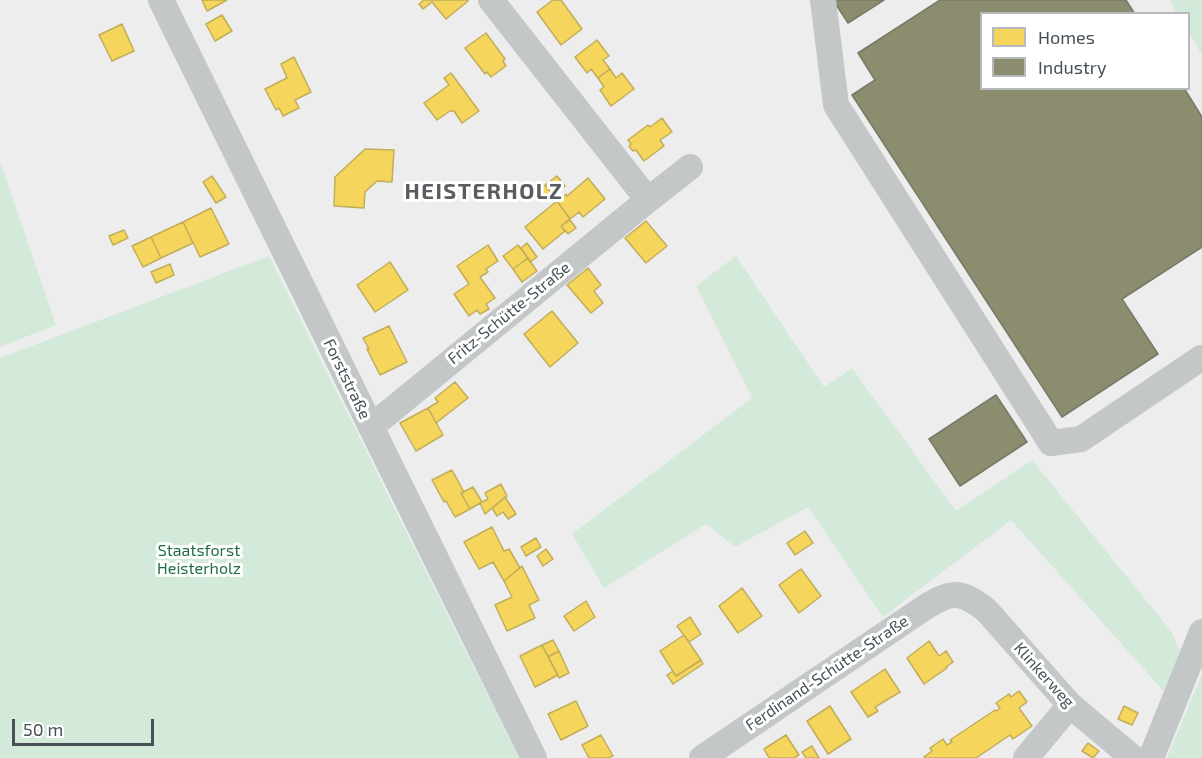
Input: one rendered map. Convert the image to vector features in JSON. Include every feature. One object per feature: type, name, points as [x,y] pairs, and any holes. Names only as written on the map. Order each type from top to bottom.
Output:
[{"type":"street","name":"Forststraße","points":[[161,0],[534,758]]},
{"type":"street","points":[[491,0],[648,200]]},
{"type":"street","points":[[823,0],[836,105],[1052,443],[1081,439],[1201,357],[1202,359]]},
{"type":"street","name":"Fritz-Schütte-Straße","points":[[371,426],[690,167]]},
{"type":"street","name":"Klinkerweg","points":[[956,594],[973,599],[987,611],[1070,705],[1133,758]]},
{"type":"street","name":"Ferdinand-Schütte-Straße","points":[[702,758],[929,605],[956,594]]},
{"type":"street","points":[[1151,758],[1202,632]]},
{"type":"street","points":[[1026,758],[1070,705]]},
{"type":"green space","points":[[1169,0],[1202,0],[1202,55],[1190,35],[1190,12],[1176,12]]},
{"type":"green space","points":[[0,161],[56,325],[0,347]]},
{"type":"green space","name":"Staatsforst Heisterholz","points":[[269,256],[519,758],[0,758],[0,358]]},
{"type":"green space","points":[[736,256],[824,387],[852,368],[956,511],[1032,460],[1171,631],[1180,651],[1168,696],[1011,520],[883,617],[808,507],[735,547],[706,524],[604,588],[572,534],[752,398],[696,286]]},
{"type":"green space","points":[[1202,674],[1202,758],[1167,758]]},
{"type":"building: Homes","points":[[202,0],[227,0],[207,11]]},
{"type":"building: Homes","points":[[424,0],[468,1],[446,19],[432,2],[423,9],[419,4]]},
{"type":"building: Homes","points":[[553,0],[561,0],[582,29],[561,45],[537,12]]},
{"type":"building: Homes","points":[[222,15],[232,31],[215,41],[206,24]]},
{"type":"building: Homes","points":[[122,24],[134,51],[112,61],[99,35]]},
{"type":"building: Homes","points":[[486,33],[505,59],[503,61],[506,66],[491,77],[487,72],[485,74],[465,48]]},
{"type":"building: Homes","points":[[597,40],[609,56],[603,60],[610,69],[598,78],[591,69],[587,73],[575,57]]},
{"type":"building: Homes","points":[[294,57],[311,92],[295,100],[299,108],[283,116],[279,108],[276,110],[265,89],[287,78],[281,64]]},
{"type":"building: Homes","points":[[610,69],[616,78],[622,73],[634,89],[611,106],[600,90],[604,87],[598,78]]},
{"type":"building: Homes","points":[[451,73],[479,111],[462,123],[454,111],[450,111],[437,120],[424,103],[449,85],[444,78]]},
{"type":"building: Homes","points":[[662,118],[672,132],[660,140],[664,146],[644,161],[636,150],[633,151],[629,146],[631,144],[628,140]]},
{"type":"building: Homes","points":[[365,149],[394,150],[392,182],[377,181],[365,192],[364,208],[334,206],[335,177]]},
{"type":"building: Homes","points":[[212,176],[226,197],[216,203],[203,182]]},
{"type":"building: Homes","points":[[557,176],[565,186],[553,195],[545,185]]},
{"type":"building: Homes","points":[[588,178],[605,199],[583,217],[579,212],[570,219],[557,201],[566,194],[567,196]]},
{"type":"building: Homes","points":[[545,185],[553,195],[547,200],[539,191]]},
{"type":"building: Homes","points":[[557,201],[570,219],[561,226],[565,231],[543,249],[525,227]]},
{"type":"building: Homes","points":[[211,208],[229,244],[200,257],[183,222]]},
{"type":"building: Homes","points":[[570,220],[576,228],[568,234],[561,226]]},
{"type":"building: Homes","points":[[646,221],[667,246],[646,263],[625,238]]},
{"type":"building: Homes","points":[[183,222],[193,243],[161,258],[151,237]]},
{"type":"building: Homes","points":[[124,230],[128,238],[113,245],[109,236]]},
{"type":"building: Homes","points":[[151,237],[161,258],[143,267],[132,246]]},
{"type":"building: Homes","points":[[527,243],[537,257],[530,262],[521,248]]},
{"type":"building: Homes","points":[[488,245],[498,261],[486,269],[488,272],[480,277],[495,298],[486,304],[489,309],[480,314],[477,310],[469,316],[454,294],[469,284],[457,266]]},
{"type":"building: Homes","points":[[518,245],[528,258],[513,269],[503,256]]},
{"type":"building: Homes","points":[[528,258],[537,271],[522,282],[513,269]]},
{"type":"building: Homes","points":[[390,262],[408,290],[375,312],[357,285]]},
{"type":"building: Homes","points":[[170,264],[174,275],[156,283],[151,272]]},
{"type":"building: Homes","points":[[588,268],[601,285],[594,291],[603,303],[591,313],[567,285]]},
{"type":"building: Homes","points":[[552,311],[578,343],[550,367],[524,334]]},
{"type":"building: Homes","points":[[389,326],[407,362],[380,375],[363,338]]},
{"type":"building: Homes","points":[[455,382],[468,398],[436,423],[428,408],[438,402],[435,398]]},
{"type":"building: Homes","points":[[428,408],[443,435],[416,451],[400,423]]},
{"type":"building: Homes","points":[[452,470],[470,509],[455,517],[432,480]]},
{"type":"building: Homes","points":[[501,484],[507,496],[485,514],[480,503],[488,499],[485,493]]},
{"type":"building: Homes","points":[[473,487],[482,502],[470,509],[461,493]]},
{"type":"building: Homes","points":[[505,497],[516,514],[508,519],[503,512],[497,516],[492,508]]},
{"type":"building: Homes","points":[[492,527],[504,551],[509,549],[520,568],[504,581],[493,562],[479,569],[464,542]]},
{"type":"building: Homes","points":[[805,531],[813,543],[795,555],[787,543]]},
{"type":"building: Homes","points":[[536,538],[541,547],[526,556],[521,547]]},
{"type":"building: Homes","points":[[546,549],[553,559],[543,566],[537,556]]},
{"type":"building: Homes","points":[[522,566],[539,600],[529,605],[535,618],[507,631],[495,605],[512,597],[504,581]]},
{"type":"building: Homes","points":[[801,569],[821,596],[799,613],[779,585]]},
{"type":"building: Homes","points":[[742,588],[762,616],[738,633],[719,606]]},
{"type":"building: Homes","points":[[586,601],[595,617],[574,631],[564,616]]},
{"type":"building: Homes","points":[[690,617],[701,634],[689,642],[677,626]]},
{"type":"building: Homes","points":[[684,635],[701,660],[676,676],[660,651]]},
{"type":"building: Homes","points":[[553,640],[559,651],[548,657],[542,645]]},
{"type":"building: Homes","points":[[929,641],[939,656],[946,651],[953,662],[924,684],[907,658]]},
{"type":"building: Homes","points":[[542,645],[558,675],[535,687],[520,656]]},
{"type":"building: Homes","points":[[559,651],[569,673],[559,678],[548,657]]},
{"type":"building: Homes","points":[[701,660],[703,664],[673,684],[667,675],[673,671],[676,676]]},
{"type":"building: Homes","points":[[885,669],[900,692],[875,707],[878,711],[868,717],[851,692]]},
{"type":"building: Homes","points":[[1019,691],[1027,702],[1019,708],[1032,726],[1013,739],[1010,735],[976,758],[924,757],[932,751],[930,748],[943,739],[947,745],[952,742],[950,740],[1000,708],[996,703],[1009,694],[1011,697]]},
{"type":"building: Homes","points":[[576,701],[588,726],[561,740],[548,714]]},
{"type":"building: Homes","points":[[830,706],[851,739],[828,754],[807,721]]},
{"type":"building: Homes","points":[[1124,706],[1138,713],[1132,725],[1118,719]]},
{"type":"building: Homes","points":[[601,735],[613,756],[589,758],[582,745]]},
{"type":"building: Homes","points":[[786,735],[799,755],[794,758],[769,758],[764,749]]},
{"type":"building: Homes","points":[[1088,743],[1099,751],[1093,758],[1082,751]]},
{"type":"building: Homes","points":[[812,746],[819,758],[806,758],[802,752]]},
{"type":"building: Industry","points":[[833,0],[884,0],[848,23]]},
{"type":"building: Industry","points":[[940,0],[1126,0],[1134,12],[980,12],[980,90],[1185,90],[1202,117],[1202,247],[1122,299],[1158,354],[1062,417],[852,95],[875,80],[858,53]]},
{"type":"building: Industry","points":[[996,395],[1027,442],[960,486],[929,439]]},
{"type":"district","name":"HEISTERHOLZ","points":[[484,192]]}]
